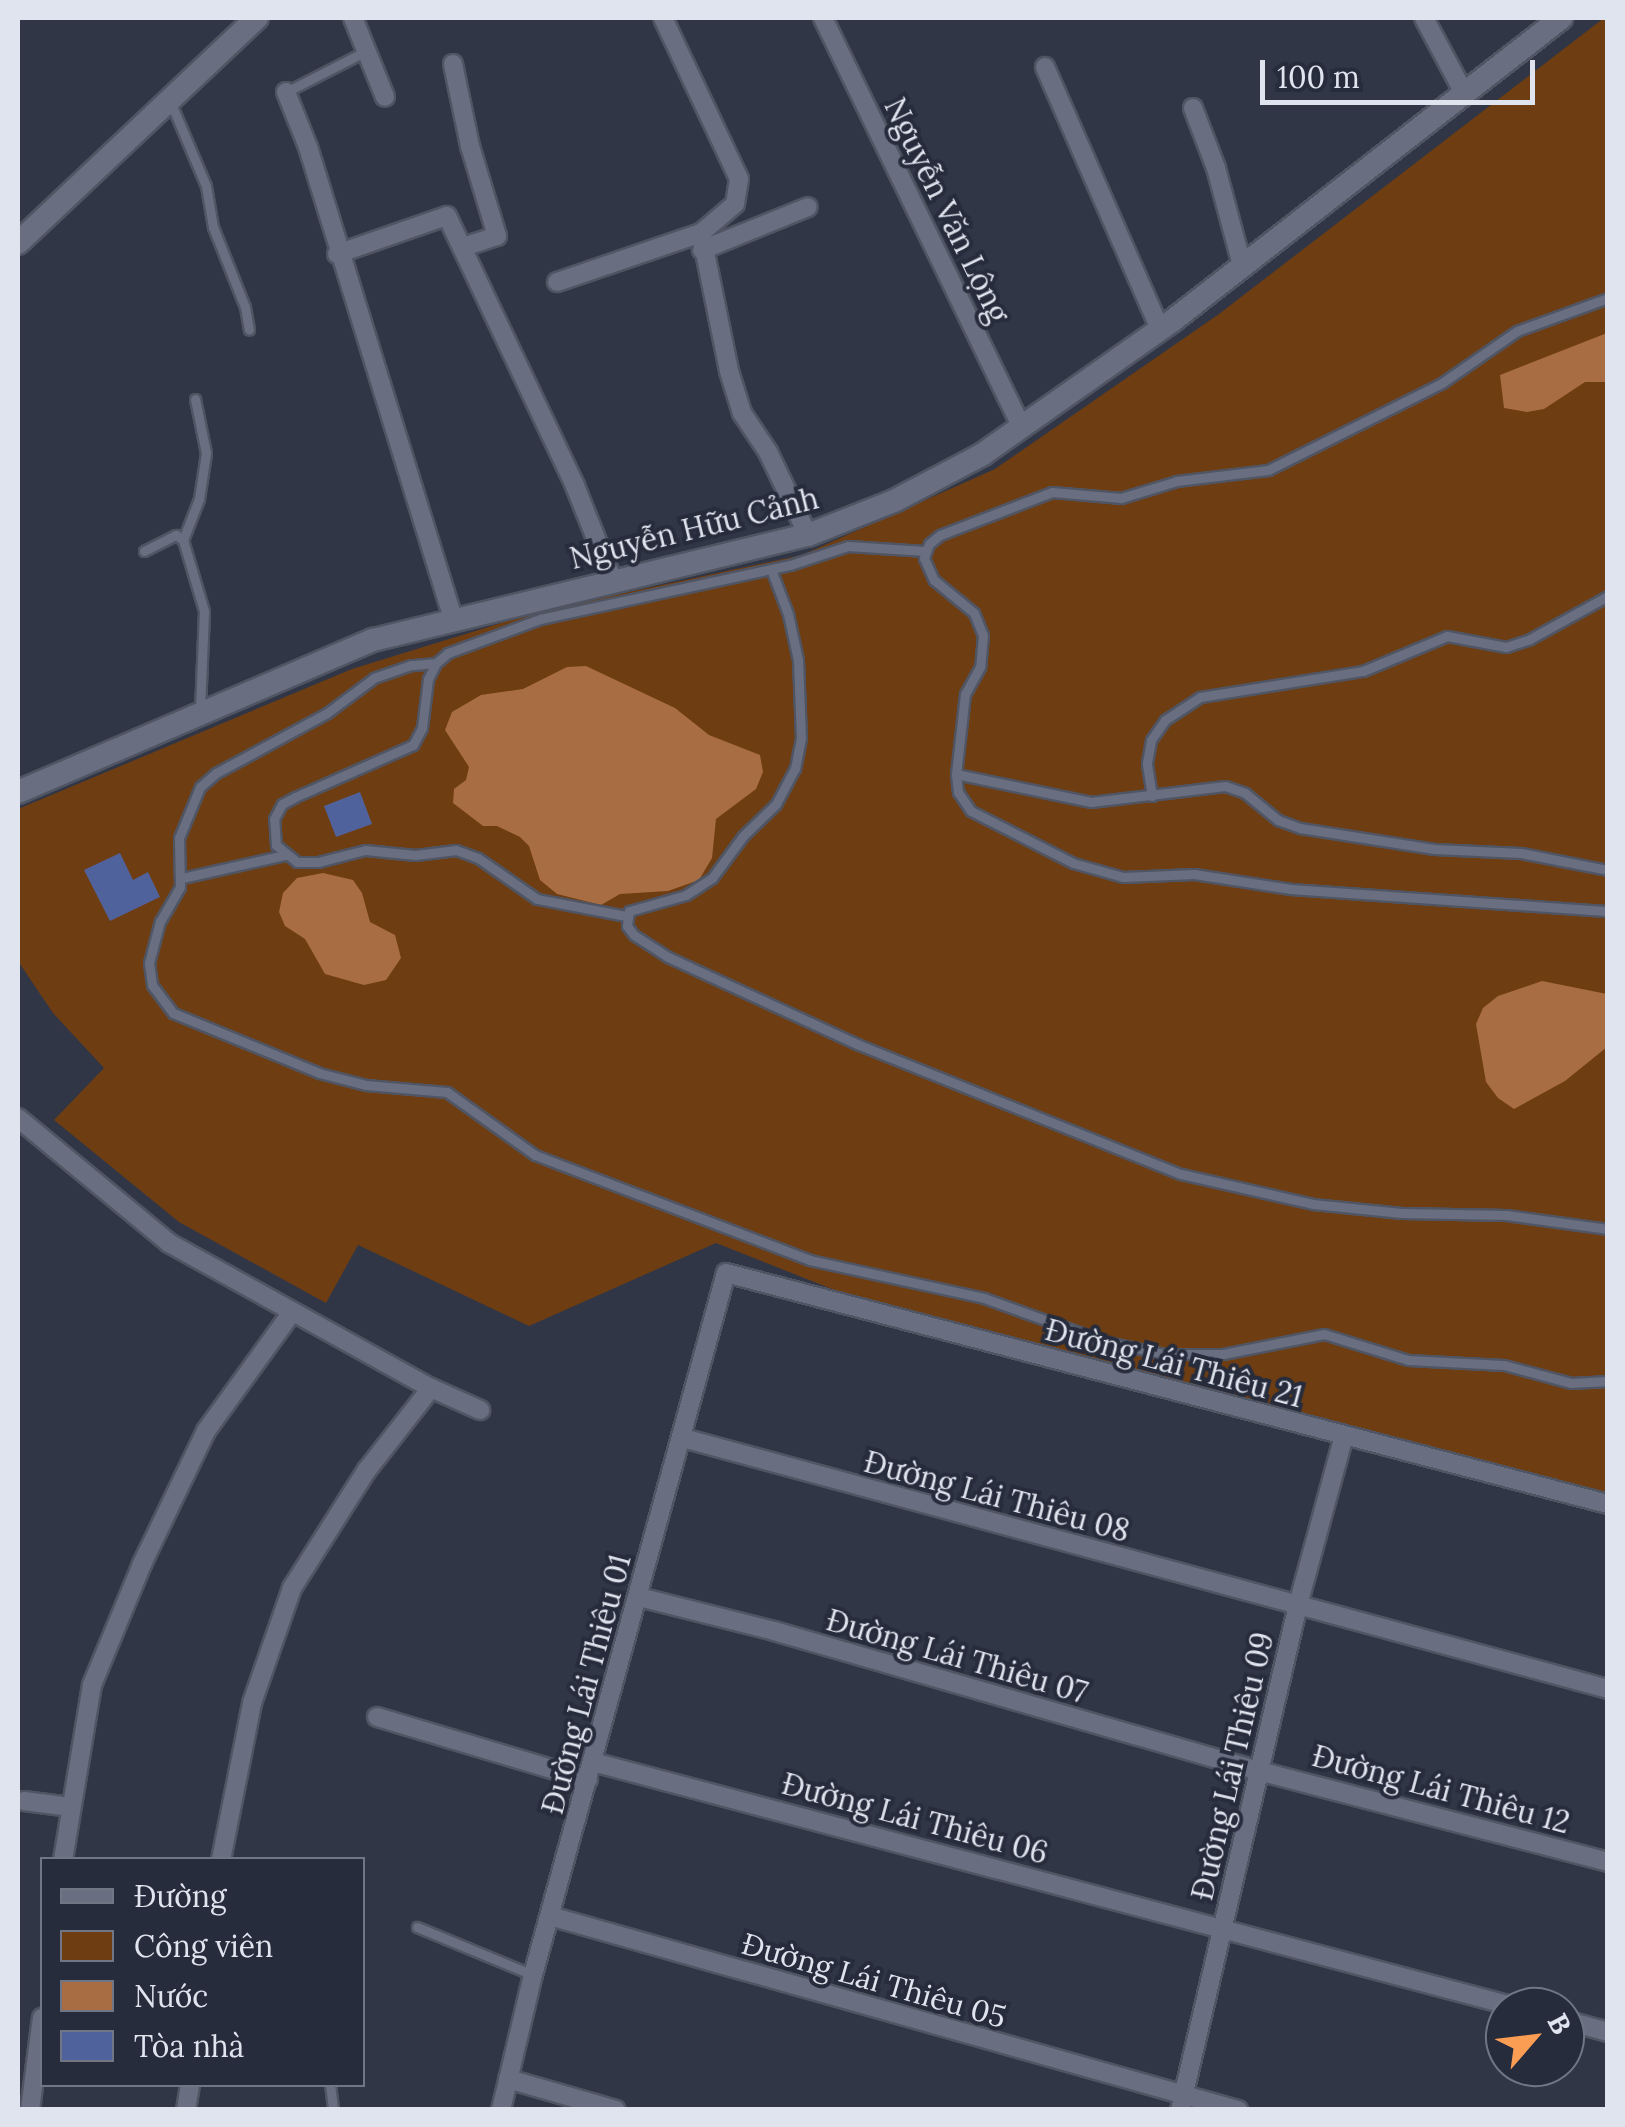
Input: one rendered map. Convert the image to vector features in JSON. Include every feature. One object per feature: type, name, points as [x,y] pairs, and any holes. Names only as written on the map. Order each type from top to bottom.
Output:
[{"type":"street","points":[[18,244],[257,18]]},
{"type":"street","points":[[352,18],[385,97]]},
{"type":"street","points":[[664,18],[739,179],[735,204],[701,241]]},
{"type":"street","name":"Nguyễn Văn Lộng","points":[[823,18],[1022,427]]},
{"type":"street","points":[[1424,18],[1464,94]]},
{"type":"street","name":"Nguyễn Hữu Cảnh","points":[[18,792],[342,651],[453,618],[808,535],[894,501],[983,454],[1160,329],[1561,18]]},
{"type":"street","points":[[453,64],[470,146],[497,236],[463,246]]},
{"type":"street","points":[[1045,67],[1160,329]]},
{"type":"street","points":[[286,92],[308,147],[337,254],[453,618]]},
{"type":"street","points":[[1192,108],[1216,168],[1242,265]]},
{"type":"street","points":[[557,282],[808,207]]},
{"type":"street","points":[[337,254],[447,216],[575,486],[613,581]]},
{"type":"street","points":[[701,241],[742,413],[768,452],[808,535]]},
{"type":"street","points":[[18,1118],[169,1243],[431,1388],[480,1410]]},
{"type":"street","name":"Đường Lái Thiêu 21","points":[[726,1273],[1608,1504]]},
{"type":"street","name":"Đường Lái Thiêu 01","points":[[501,2110],[533,1975],[726,1273]]},
{"type":"street","points":[[63,1857],[92,1686],[142,1564],[206,1431],[292,1312]]},
{"type":"street","points":[[221,1857],[229,1802],[252,1704],[292,1588],[367,1470],[431,1388]]},
{"type":"street","name":"Đường Lái Thiêu 09","points":[[1182,2102],[1298,1605],[1344,1436]]},
{"type":"street","name":"Đường Lái Thiêu 08","points":[[682,1438],[1608,1690]]},
{"type":"street","name":"Đường Lái Thiêu 07","points":[[638,1597],[1259,1771]]},
{"type":"street","name":"Đường Lái Thiêu 06","points":[[377,1716],[1222,1927],[1485,1999]]},
{"type":"street","name":"Đường Lái Thiêu 12","points":[[1259,1771],[1608,1862]]},
{"type":"street","points":[[20,1799],[71,1806]]},
{"type":"street","name":"Đường Lái Thiêu 05","points":[[550,1916],[1182,2102],[1238,2110]]},
{"type":"street","points":[[30,2110],[40,2033]]},
{"type":"street","points":[[508,2080],[616,2110]]},
{"type":"lane","points":[[286,92],[366,51]]},
{"type":"lane","points":[[169,98],[206,186],[214,227],[245,307],[249,330]]},
{"type":"lane","points":[[626,916],[524,894],[478,858],[456,850],[419,855],[365,850],[306,863],[284,855],[276,845],[272,828],[282,804],[413,745],[422,728],[426,690],[436,663],[448,653],[540,619],[771,569],[863,544],[925,550],[940,536],[1052,492],[1122,498],[1177,481],[1268,470],[1429,390],[1517,331],[1608,298]]},
{"type":"lane","points":[[182,540],[199,500],[206,453],[195,399]]},
{"type":"lane","points":[[144,550],[176,535],[182,540],[204,611],[200,714]]},
{"type":"lane","points":[[925,550],[929,573],[967,604],[983,635],[980,667],[965,694],[956,774],[961,799],[971,811],[1073,863],[1105,874],[1194,874],[1292,889],[1608,911]]},
{"type":"lane","points":[[626,916],[638,904],[686,894],[712,878],[742,836],[776,804],[795,768],[801,738],[798,660],[788,614],[771,569]]},
{"type":"lane","points":[[1152,796],[1147,762],[1151,740],[1177,709],[1200,697],[1227,689],[1255,690],[1333,678],[1392,662],[1447,636],[1506,647],[1530,639],[1608,596]]},
{"type":"lane","points":[[436,663],[411,665],[374,678],[328,714],[208,779],[180,838],[177,859],[182,878],[160,920],[148,970],[156,993],[181,1018],[342,1080],[447,1092],[536,1154],[810,1260],[950,1289],[1018,1308],[1106,1342],[1164,1354],[1238,1352],[1324,1334],[1428,1363],[1504,1365],[1572,1383],[1608,1381]]},
{"type":"lane","points":[[956,774],[1067,800],[1115,803],[1224,786],[1245,793],[1278,820],[1300,828],[1434,848],[1521,853],[1608,870]]},
{"type":"lane","points":[[182,878],[284,855]]},
{"type":"lane","points":[[626,916],[634,935],[668,957],[937,1078],[1182,1174],[1328,1206],[1506,1215],[1608,1229]]},
{"type":"lane","points":[[417,1927],[533,1975]]},
{"type":"green space","points":[[1604,18],[1607,1496],[842,1293],[716,1243],[529,1326],[358,1245],[326,1303],[179,1222],[54,1120],[104,1068],[53,1013],[18,961],[18,809],[352,669],[540,611],[802,555],[995,469],[1219,314]]},
{"type":"water","points":[[1607,333],[1607,382],[1585,382],[1544,409],[1527,412],[1504,408],[1500,375]]},
{"type":"water","points":[[586,666],[675,708],[709,735],[760,755],[763,772],[756,789],[716,819],[712,858],[699,880],[668,891],[620,894],[601,905],[557,894],[540,880],[529,846],[520,837],[497,826],[483,826],[453,803],[454,789],[466,780],[469,767],[445,730],[452,712],[481,695],[523,689],[567,667]]},
{"type":"water","points":[[323,873],[353,880],[362,893],[370,922],[395,935],[401,958],[386,980],[364,985],[325,974],[305,939],[285,926],[279,912],[283,893],[297,878]]},
{"type":"water","points":[[1542,981],[1607,994],[1607,1047],[1565,1081],[1514,1109],[1498,1098],[1486,1082],[1476,1024],[1483,1008],[1498,996]]},
{"type":"building","points":[[360,792],[372,824],[336,837],[324,806]]},
{"type":"building","points":[[120,853],[133,880],[148,872],[160,897],[110,921],[84,870]]}]
